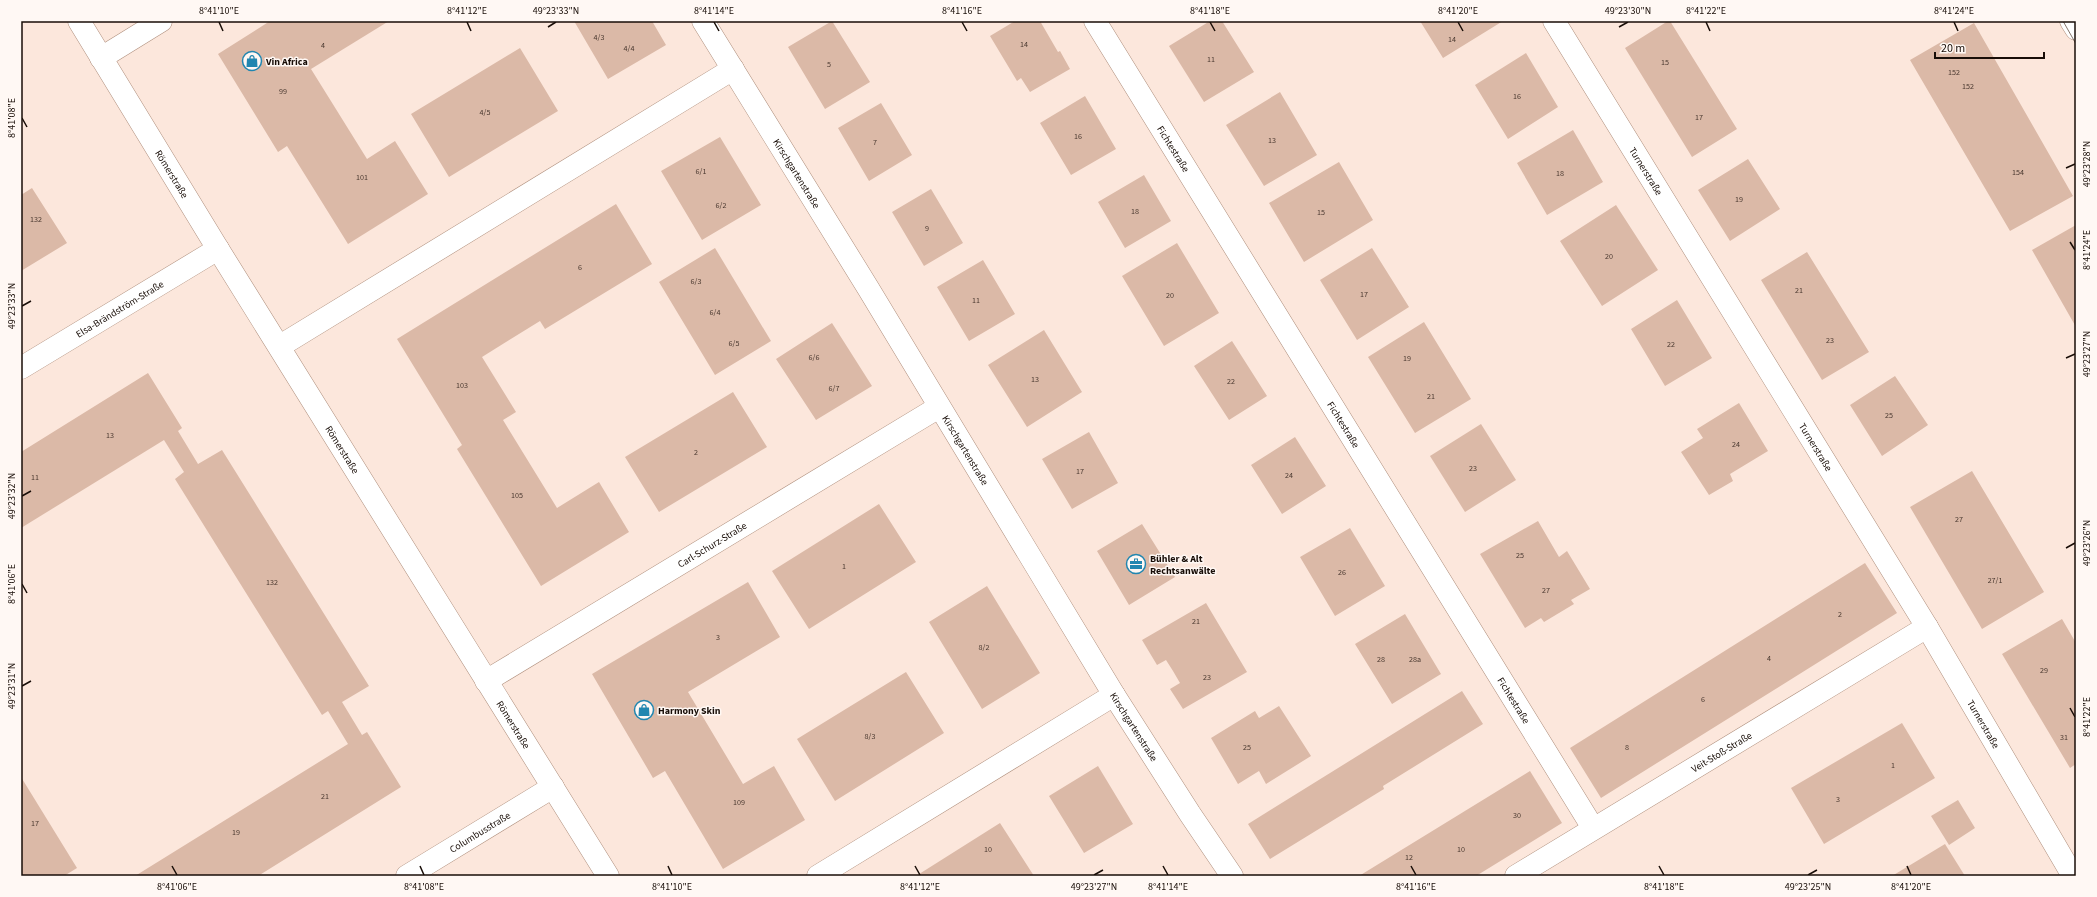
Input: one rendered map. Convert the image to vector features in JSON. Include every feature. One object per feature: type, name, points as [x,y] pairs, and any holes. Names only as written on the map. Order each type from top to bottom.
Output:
[{"type":"street","name":"Römerstraße","points":[[79,21],[218,249],[280,346],[608,876]]},
{"type":"street","points":[[101,58],[161,21]]},
{"type":"street","name":"Kirschgartenstraße","points":[[703,21],[868,288],[1114,694],[1190,814],[1232,876]]},
{"type":"street","name":"Fichtestraße","points":[[1096,21],[1593,828]]},
{"type":"street","name":"Turnerstraße","points":[[1554,21],[1927,627],[2073,876]]},
{"type":"street","points":[[2071,21],[2076,29]]},
{"type":"street","points":[[280,346],[733,69]]},
{"type":"street","name":"Elsa-Brändström-Straße","points":[[21,368],[218,249]]},
{"type":"street","name":"Carl-Schurz-Straße","points":[[486,681],[939,407]]},
{"type":"street","name":"Veit-Stoß-Straße","points":[[1516,876],[1927,627]]},
{"type":"street","points":[[818,876],[1114,694]]},
{"type":"street","name":"Columbusstraße","points":[[407,876],[553,787]]},
{"type":"building","points":[[270,21],[389,21],[311,69],[367,159],[395,141],[428,194],[348,244],[287,146],[278,152],[218,54]]},
{"type":"building","points":[[574,21],[652,21],[666,45],[608,79]]},
{"type":"building","points":[[832,21],[870,82],[825,109],[788,47]]},
{"type":"building","points":[[1015,21],[1040,21],[1070,69],[1030,92],[1021,78],[1017,81],[990,36]]},
{"type":"building","points":[[1210,21],[1222,21],[1254,72],[1204,102],[1169,46]]},
{"type":"building","points":[[1420,21],[1503,21],[1443,58]]},
{"type":"building","points":[[1670,21],[1737,129],[1692,157],[1625,48]]},
{"type":"building","points":[[1974,23],[2073,196],[2010,231],[1910,60]]},
{"type":"building","points":[[520,48],[558,111],[449,177],[411,114]]},
{"type":"building","points":[[1526,53],[1558,107],[1508,139],[1475,85]]},
{"type":"building","points":[[1280,92],[1317,155],[1264,186],[1226,125]]},
{"type":"building","points":[[1085,96],[1116,149],[1071,175],[1040,123]]},
{"type":"building","points":[[881,103],[912,155],[869,181],[838,128]]},
{"type":"building","points":[[1573,130],[1603,182],[1547,215],[1517,163]]},
{"type":"building","points":[[720,137],[761,205],[702,240],[661,171]]},
{"type":"building","points":[[1748,159],[1780,209],[1730,241],[1698,190]]},
{"type":"building","points":[[1339,162],[1373,220],[1304,262],[1269,203]]},
{"type":"building","points":[[1144,175],[1171,221],[1125,248],[1098,202]]},
{"type":"building","points":[[32,188],[67,243],[21,271],[21,195]]},
{"type":"building","points":[[931,189],[963,243],[924,266],[892,212]]},
{"type":"building","points":[[616,204],[652,264],[545,329],[540,321],[482,357],[516,412],[503,420],[557,508],[599,482],[629,532],[541,586],[457,449],[462,445],[397,339]]},
{"type":"building","points":[[1616,205],[1658,270],[1602,306],[1560,241]]},
{"type":"building","points":[[2076,225],[2076,327],[2032,250]]},
{"type":"building","points":[[1177,243],[1219,313],[1164,346],[1122,276]]},
{"type":"building","points":[[715,248],[771,341],[715,375],[659,282]]},
{"type":"building","points":[[1372,248],[1409,307],[1357,340],[1320,280]]},
{"type":"building","points":[[1807,252],[1869,352],[1822,380],[1761,280]]},
{"type":"building","points":[[983,260],[1015,314],[969,341],[937,287]]},
{"type":"building","points":[[1677,300],[1712,358],[1665,386],[1631,329]]},
{"type":"building","points":[[1424,322],[1471,399],[1415,433],[1368,357]]},
{"type":"building","points":[[832,323],[872,386],[816,420],[776,359]]},
{"type":"building","points":[[1044,330],[1082,392],[1027,427],[988,365]]},
{"type":"building","points":[[1232,341],[1267,396],[1229,420],[1194,366]]},
{"type":"building","points":[[148,373],[182,428],[178,431],[198,464],[222,450],[369,686],[342,702],[362,735],[367,732],[401,787],[258,876],[135,876],[348,744],[328,711],[322,715],[175,479],[184,472],[164,440],[21,528],[21,452]]},
{"type":"building","points":[[1895,376],[1928,425],[1882,456],[1850,405]]},
{"type":"building","points":[[733,392],[767,447],[659,512],[625,457]]},
{"type":"building","points":[[1739,403],[1768,451],[1730,474],[1733,481],[1709,495],[1681,452],[1703,438],[1697,429]]},
{"type":"building","points":[[1481,424],[1516,480],[1465,512],[1430,456]]},
{"type":"building","points":[[1089,432],[1118,483],[1072,509],[1042,459]]},
{"type":"building","points":[[1295,437],[1326,486],[1282,514],[1251,465]]},
{"type":"building","points":[[1972,471],[2044,592],[1982,629],[1910,507]]},
{"type":"building","points":[[879,504],[916,562],[809,629],[772,571]]},
{"type":"building","points":[[1538,521],[1559,557],[1567,551],[1590,589],[1571,600],[1574,604],[1544,622],[1541,618],[1525,628],[1480,554]]},
{"type":"building","name":"Bühler & Alt Rechtsanwälte","points":[[1142,524],[1175,577],[1129,605],[1097,551]]},
{"type":"building","points":[[1350,528],[1385,586],[1335,616],[1300,557]]},
{"type":"building","points":[[1865,563],[1897,613],[1601,798],[1570,748]]},
{"type":"building","points":[[748,582],[780,637],[688,692],[743,784],[774,766],[805,820],[723,869],[665,771],[653,778],[592,674]]},
{"type":"building","points":[[987,586],[1040,673],[982,709],[929,622]]},
{"type":"building","points":[[1206,603],[1247,672],[1183,709],[1170,689],[1180,683],[1173,671],[1166,660],[1157,665],[1142,640]]},
{"type":"building","points":[[1405,614],[1441,674],[1392,704],[1355,644]]},
{"type":"building","points":[[2062,619],[2076,643],[2076,764],[2070,768],[2002,654]]},
{"type":"building","points":[[906,672],[944,733],[835,801],[797,739]]},
{"type":"building","points":[[1462,691],[1483,724],[1383,786],[1384,789],[1270,859],[1248,824]]},
{"type":"building","points":[[1279,706],[1311,756],[1266,784],[1259,771],[1238,784],[1211,738],[1255,711],[1259,718]]},
{"type":"building","points":[[1902,723],[1935,778],[1824,844],[1791,788]]},
{"type":"building","points":[[1098,766],[1133,824],[1084,853],[1049,796]]},
{"type":"building","points":[[1530,771],[1562,823],[1476,876],[1359,876]]},
{"type":"building","points":[[21,777],[77,868],[64,876],[21,876]]},
{"type":"building","points":[[1958,800],[1975,828],[1949,845],[1931,816]]},
{"type":"building","points":[[1000,823],[1034,876],[916,876]]},
{"type":"building","points":[[1945,844],[1965,876],[1892,876]]},
{"type":"tram line","points":[[2063,21],[2076,44]]},
{"type":"place","name":"Vin Africa","points":[[252,61]]},
{"type":"place","name":"Bühler & Alt Rechtsanwälte","points":[[1136,564]]},
{"type":"place","name":"Harmony Skin","points":[[644,710]]}]
